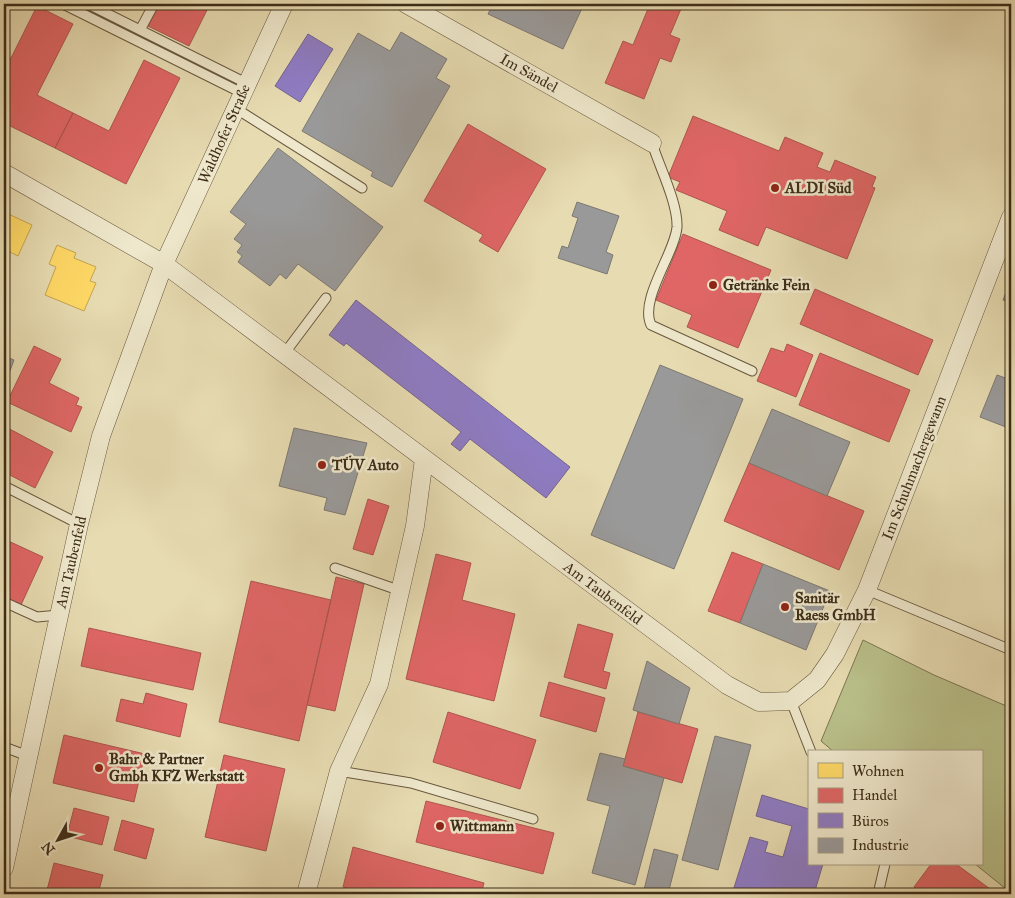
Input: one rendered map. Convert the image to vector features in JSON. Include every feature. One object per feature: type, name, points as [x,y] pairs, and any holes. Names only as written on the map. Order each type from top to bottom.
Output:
[{"type":"street","name":"Waldhofer Straße","points":[[164,264],[284,4]]},
{"type":"street","name":"Im Sändel","points":[[406,4],[652,143]]},
{"type":"street","name":"Am Taubenfeld","points":[[4,173],[164,264],[727,685],[759,702],[791,701]]},
{"type":"street","name":"Im Schuhmachergewann","points":[[791,701],[817,680],[835,654],[867,590],[1011,218]]},
{"type":"street","name":"Am Taubenfeld","points":[[4,868],[79,524],[101,436],[164,264]]},
{"type":"street","points":[[306,894],[340,772],[379,684],[415,526],[424,459]]},
{"type":"lane","points":[[63,4],[241,95]]},
{"type":"lane","points":[[88,4],[140,30],[241,95],[362,188]]},
{"type":"lane","points":[[140,30],[154,4]]},
{"type":"lane","points":[[652,143],[674,208],[677,228],[653,291],[647,316],[651,325],[752,371]]},
{"type":"lane","points":[[284,354],[326,298]]},
{"type":"lane","points":[[4,486],[79,524]]},
{"type":"lane","points":[[335,568],[401,591]]},
{"type":"lane","points":[[867,590],[1011,650]]},
{"type":"lane","points":[[4,602],[37,617],[59,615]]},
{"type":"lane","points":[[791,701],[810,750]]},
{"type":"lane","points":[[4,747],[28,756]]},
{"type":"lane","points":[[340,772],[411,783],[533,819]]},
{"type":"lane","points":[[878,894],[885,866]]},
{"type":"green space","points":[[863,640],[934,675],[1011,708],[1011,893],[977,866],[982,866],[982,750],[832,750],[821,741]]},
{"type":"building: Wohnen","points":[[4,212],[32,225],[18,256],[4,249]]},
{"type":"building: Wohnen","points":[[57,245],[76,253],[74,258],[96,267],[90,281],[96,283],[84,311],[45,295],[56,267],[49,264]]},
{"type":"building: Handel","points":[[160,4],[210,4],[189,46],[148,26]]},
{"type":"building: Handel","points":[[650,4],[683,4],[670,35],[680,39],[671,62],[660,58],[644,99],[605,83],[623,41],[633,45]]},
{"type":"building: Handel","points":[[37,6],[73,24],[37,95],[73,113],[55,148],[4,123],[4,72]]},
{"type":"building: Handel","points":[[144,60],[180,78],[126,184],[55,148],[73,113],[109,131]]},
{"type":"building: Handel","name":"ALDI Süd","points":[[693,116],[779,151],[785,137],[823,153],[817,167],[830,172],[835,160],[876,177],[872,187],[875,188],[847,259],[766,227],[758,246],[719,230],[727,211],[676,190],[680,182],[668,177]]},
{"type":"building: Handel","points":[[468,124],[546,169],[498,252],[479,241],[483,235],[424,201]]},
{"type":"building: Handel","name":"Getränke Fein","points":[[683,234],[771,270],[738,348],[687,327],[692,315],[656,300]]},
{"type":"building: Handel","points":[[815,289],[933,340],[918,375],[800,324]]},
{"type":"building: Handel","points":[[4,300],[9,303],[4,316]]},
{"type":"building: Handel","points":[[787,344],[813,355],[796,397],[757,381],[771,348],[784,352]]},
{"type":"building: Handel","points":[[34,346],[61,359],[49,383],[79,398],[76,405],[82,407],[71,432],[7,402]]},
{"type":"building: Handel","points":[[820,353],[910,390],[889,442],[799,405]]},
{"type":"building: Handel","points":[[4,426],[53,452],[35,488],[4,472]]},
{"type":"building: Handel","points":[[749,463],[864,511],[839,570],[724,521]]},
{"type":"building: Handel","points":[[368,499],[389,506],[373,555],[353,549]]},
{"type":"building: Handel","points":[[4,539],[43,557],[21,605],[4,597]]},
{"type":"building: Handel","points":[[732,552],[763,564],[740,623],[708,611]]},
{"type":"building: Handel","points":[[436,554],[471,563],[462,600],[515,614],[494,701],[406,679]]},
{"type":"building: Handel","points":[[336,577],[364,584],[335,711],[307,705]]},
{"type":"building: Handel","points":[[251,581],[331,600],[299,741],[219,722]]},
{"type":"building: Handel","points":[[578,624],[613,634],[603,671],[610,673],[606,689],[564,677]]},
{"type":"building: Handel","points":[[89,628],[201,653],[193,690],[81,666]]},
{"type":"building: Handel","points":[[549,682],[605,698],[596,732],[540,716]]},
{"type":"building: Handel","points":[[146,693],[187,704],[180,737],[116,721],[121,699],[143,704]]},
{"type":"building: Handel","points":[[448,712],[536,740],[520,789],[433,762]]},
{"type":"building: Handel","points":[[638,712],[698,729],[682,783],[623,766]]},
{"type":"building: Handel","name":"Bahr & Partner Gmbh KFZ Werkstatt","points":[[64,735],[145,754],[134,802],[53,783]]},
{"type":"building: Handel","points":[[224,755],[285,769],[266,851],[205,837]]},
{"type":"building: Handel","points":[[426,801],[554,833],[543,874],[416,842]]},
{"type":"building: Handel","points":[[74,808],[109,817],[102,845],[67,836]]},
{"type":"building: Handel","points":[[122,820],[154,829],[146,859],[114,850]]},
{"type":"building: Handel","points":[[353,847],[484,883],[481,894],[369,894],[343,887]]},
{"type":"building: Handel","points":[[54,863],[103,875],[98,894],[46,894]]},
{"type":"building: Handel","points":[[930,866],[959,866],[997,894],[923,894],[914,887]]},
{"type":"building: Büros","points":[[308,34],[333,49],[300,102],[275,86]]},
{"type":"building: Büros","points":[[356,300],[570,467],[546,498],[470,439],[460,451],[451,444],[461,432],[346,343],[344,346],[329,335]]},
{"type":"building: Büros","points":[[762,795],[808,809],[808,866],[822,866],[814,894],[732,894],[750,837],[768,842],[765,852],[783,857],[792,826],[756,816]]},
{"type":"building: Industrie","points":[[493,4],[584,4],[563,49],[488,14]]},
{"type":"building: Industrie","points":[[401,32],[447,59],[436,78],[450,86],[392,187],[371,176],[373,172],[302,131],[358,33],[390,51]]},
{"type":"building: Industrie","points":[[278,148],[383,227],[335,291],[298,264],[286,279],[280,274],[270,286],[238,262],[242,256],[237,252],[242,245],[234,239],[246,224],[230,212]]},
{"type":"building: Industrie","points":[[577,202],[619,216],[606,252],[613,255],[607,274],[558,258],[562,246],[568,248],[578,218],[572,216]]},
{"type":"building: Industrie","points":[[1011,280],[1011,303],[1003,300]]},
{"type":"building: Industrie","points":[[4,356],[14,360],[4,387]]},
{"type":"building: Industrie","points":[[660,365],[743,399],[674,569],[591,535]]},
{"type":"building: Industrie","points":[[997,375],[1011,380],[1011,429],[980,417]]},
{"type":"building: Industrie","points":[[772,409],[850,442],[827,496],[749,463]]},
{"type":"building: Industrie","name":"TÜV Auto","points":[[294,428],[367,443],[345,515],[324,510],[327,498],[279,486]]},
{"type":"building: Industrie","name":"Sanitär Raess GmbH","points":[[763,564],[830,591],[806,650],[740,623]]},
{"type":"building: Industrie","points":[[647,661],[690,688],[679,724],[633,710]]},
{"type":"building: Industrie","points":[[715,736],[751,745],[718,870],[682,860]]},
{"type":"building: Industrie","points":[[600,753],[625,759],[623,766],[664,778],[635,885],[592,873],[610,806],[587,800]]},
{"type":"building: Industrie","points":[[654,849],[678,855],[668,894],[643,894]]},
{"type":"place","name":"ALDI Süd","points":[[775,188]]},
{"type":"place","name":"Getränke Fein","points":[[713,285]]},
{"type":"place","name":"TÜV Auto","points":[[322,465]]},
{"type":"place","name":"Sanitär Raess GmbH","points":[[785,607]]},
{"type":"place","name":"Bahr & Partner Gmbh KFZ Werkstatt","points":[[99,768]]},
{"type":"place","name":"Wittmann","points":[[440,826]]}]
